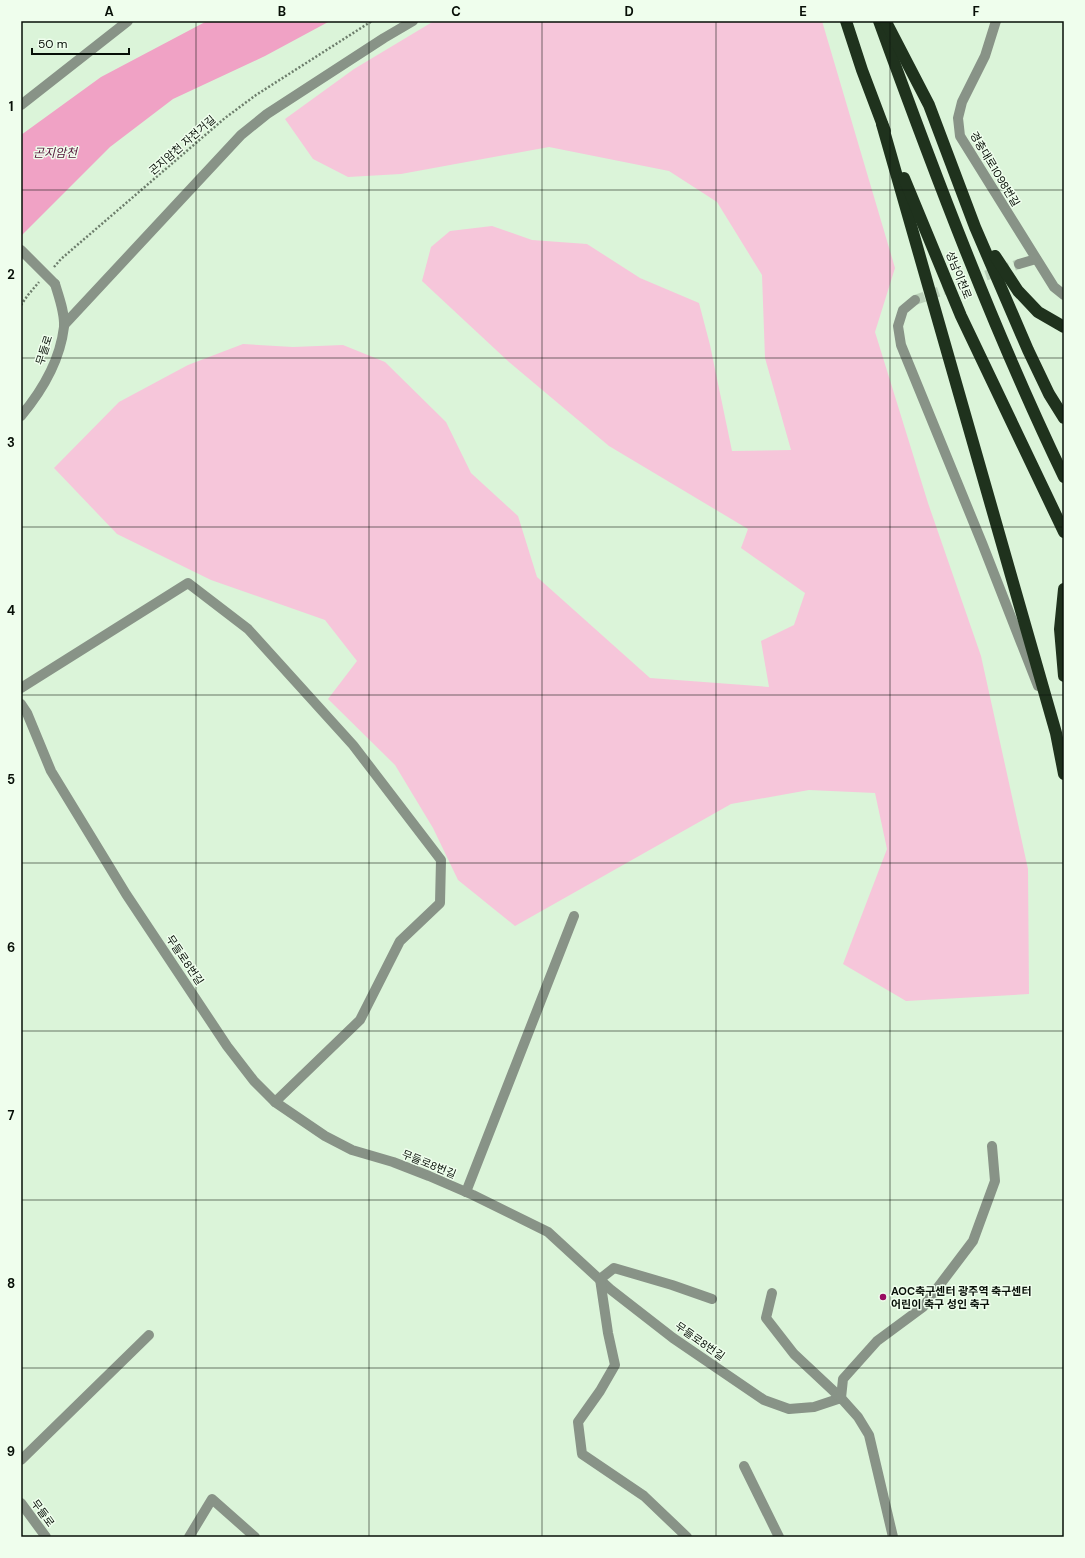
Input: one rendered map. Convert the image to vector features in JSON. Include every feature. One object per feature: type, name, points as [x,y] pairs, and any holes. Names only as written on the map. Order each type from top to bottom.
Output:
[{"type":"highway","name":"성남이천로","points":[[846,21],[882,124],[961,316],[1064,532]]},
{"type":"highway","name":"성남이천로","points":[[879,21],[938,180],[1015,369],[1064,476]]},
{"type":"highway","points":[[886,21],[929,105],[976,226],[1031,356],[1049,394],[1064,418]]},
{"type":"highway","points":[[882,124],[1056,733],[1064,774]]},
{"type":"highway","points":[[976,226],[1018,292],[1038,312],[1064,327]]},
{"type":"highway","points":[[1063,671],[1060,629],[1064,589]]},
{"type":"street","points":[[21,105],[128,21]]},
{"type":"street","points":[[64,325],[241,135],[267,114],[384,38],[413,21]]},
{"type":"street","name":"경충대로1098번길","points":[[996,21],[985,56],[962,102],[958,118],[960,136],[1054,287],[1064,295]]},
{"type":"street","name":"무들로","points":[[21,250],[55,284],[61,302],[64,325],[58,354],[46,380],[21,416]]},
{"type":"street","points":[[1019,264],[1036,259]]},
{"type":"street","points":[[915,300],[903,310],[901,315],[898,326],[901,345],[982,543],[1056,733]]},
{"type":"street","points":[[21,688],[188,583],[248,629],[353,745],[441,860],[440,903],[400,941],[360,1020],[275,1102]]},
{"type":"street","name":"무들로8번길","points":[[21,704],[27,713],[51,771],[126,894],[227,1046],[254,1081],[275,1102],[325,1136],[352,1150],[393,1162],[466,1192],[548,1232],[610,1289],[673,1338],[764,1400],[789,1409],[814,1406],[841,1398]]},
{"type":"street","points":[[466,1192],[574,916]]},
{"type":"street","points":[[841,1398],[843,1379],[877,1341],[923,1307],[973,1241],[995,1181],[992,1146]]},
{"type":"street","points":[[688,1537],[644,1496],[582,1454],[578,1422],[616,1365],[608,1333],[600,1279],[614,1268],[672,1285],[712,1299]]},
{"type":"street","points":[[772,1293],[766,1318],[794,1354],[841,1398],[858,1417],[869,1435],[893,1537]]},
{"type":"street","points":[[21,1460],[149,1334]]},
{"type":"street","points":[[744,1466],[779,1537]]},
{"type":"street","points":[[188,1537],[212,1499],[255,1537]]},
{"type":"street","name":"무들로","points":[[21,1503],[46,1537]]},
{"type":"path","name":"곤지암천 자전거길","points":[[52,269],[61,259],[225,118],[256,95],[372,21]]},
{"type":"path","points":[[21,305],[42,279]]},
{"type":"shaded area","points":[[434,21],[822,21],[895,268],[875,332],[928,503],[981,656],[1028,869],[1029,994],[906,1001],[843,964],[887,849],[875,793],[809,790],[731,804],[515,926],[458,880],[433,828],[395,765],[328,699],[357,661],[325,620],[211,580],[117,534],[54,468],[119,402],[188,365],[243,344],[293,347],[343,345],[385,362],[446,422],[471,473],[518,516],[537,577],[650,678],[769,687],[761,641],[794,625],[805,593],[741,548],[748,529],[609,446],[509,362],[422,281],[431,247],[450,231],[492,226],[532,240],[587,244],[640,278],[699,303],[710,345],[732,451],[791,450],[765,358],[762,275],[717,202],[669,171],[549,147],[401,174],[348,177],[313,159],[285,119],[354,69]]},
{"type":"water","name":"곤지암천","points":[[207,21],[330,21],[265,56],[173,99],[110,147],[21,236],[21,135],[101,77]]},
{"type":"tunnel","points":[[915,300],[1019,264]]},
{"type":"place","name":"AOC축구센터 광주역 축구센터 어린이 축구 성인 축구","points":[[883,1297]]}]
